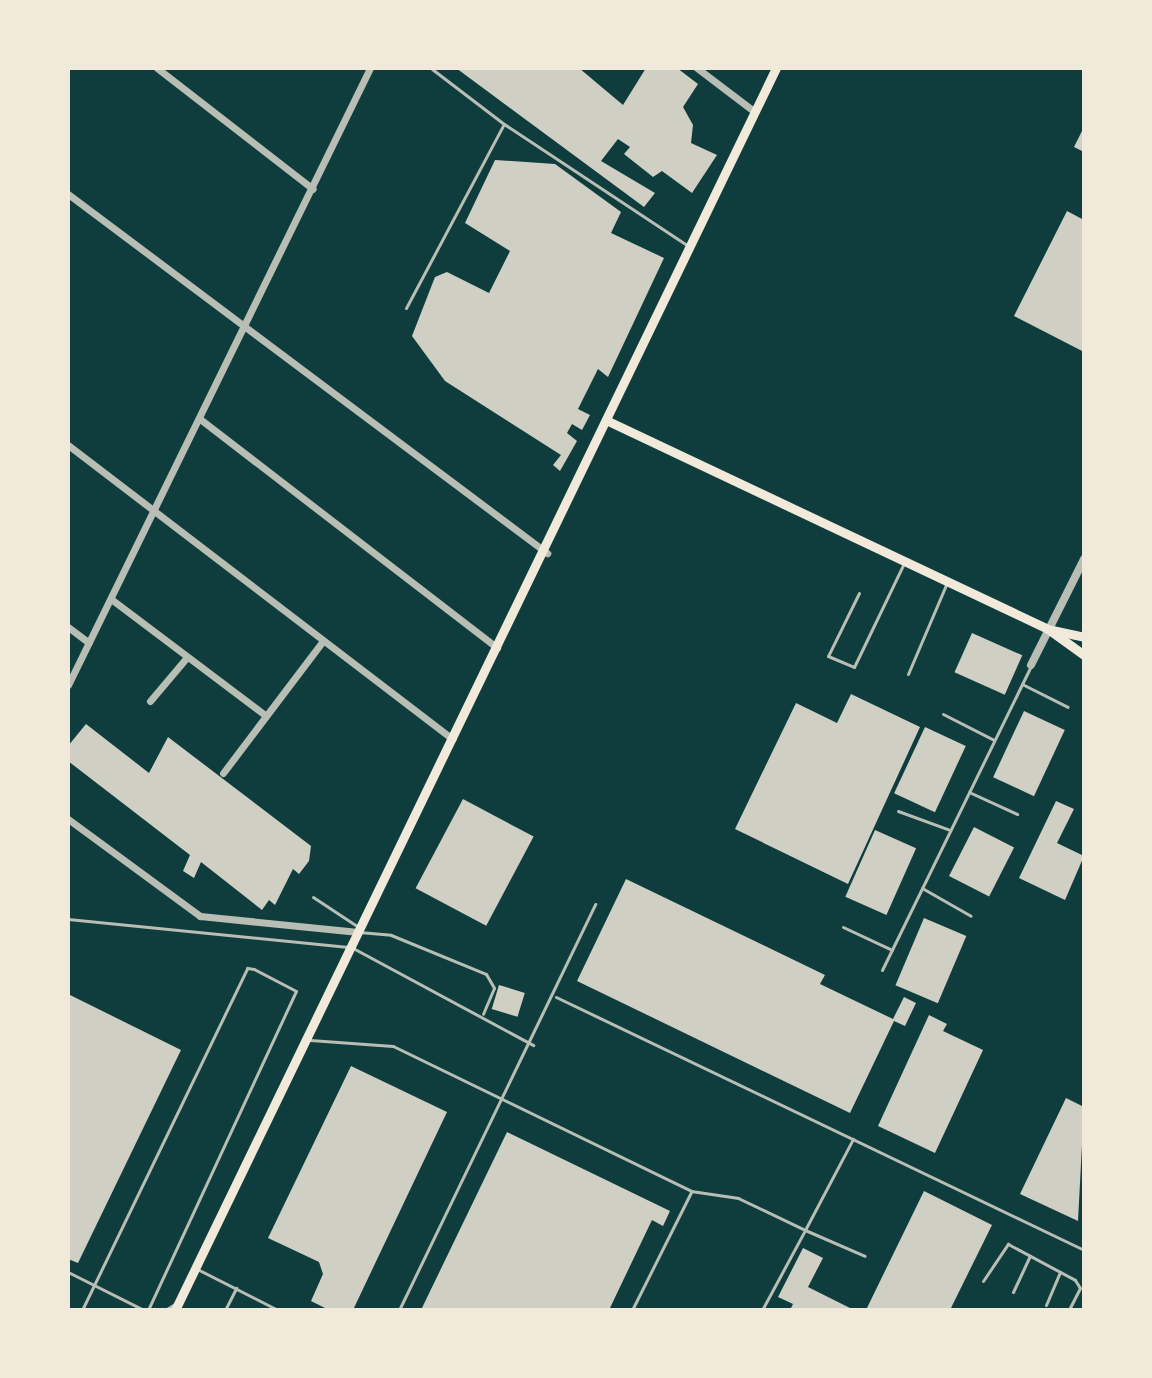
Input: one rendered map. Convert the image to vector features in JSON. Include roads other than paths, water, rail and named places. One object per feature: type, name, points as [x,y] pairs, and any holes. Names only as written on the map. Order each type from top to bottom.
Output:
[{"type":"main road","points":[[175,1310],[497,648],[547,553],[776,68]]},
{"type":"main road","points":[[608,421],[1048,629],[1084,655]]},
{"type":"main road","points":[[1048,629],[1084,637]]},
{"type":"street","points":[[157,68],[313,189]]},
{"type":"street","points":[[68,685],[246,328],[370,68]]},
{"type":"street","points":[[697,68],[755,112]]},
{"type":"street","points":[[68,194],[547,553]]},
{"type":"street","points":[[200,419],[497,648]]},
{"type":"street","points":[[68,445],[453,739]]},
{"type":"street","points":[[1031,665],[1084,559]]},
{"type":"street","points":[[111,599],[266,716]]},
{"type":"street","points":[[68,627],[89,643]]},
{"type":"street","points":[[223,773],[323,641]]},
{"type":"street","points":[[150,701],[187,657]]},
{"type":"street","points":[[68,819],[200,916],[359,930]]},
{"type":"lane","points":[[432,69],[504,124],[691,248]]},
{"type":"lane","points":[[406,308],[504,124]]},
{"type":"lane","points":[[859,593],[828,656],[854,667],[905,561]]},
{"type":"lane","points":[[908,674],[947,581]]},
{"type":"lane","points":[[882,970],[1031,665]]},
{"type":"lane","points":[[1022,684],[1068,707]]},
{"type":"lane","points":[[943,714],[994,740]]},
{"type":"lane","points":[[969,792],[1017,814]]},
{"type":"lane","points":[[898,811],[950,830]]},
{"type":"lane","points":[[922,888],[971,916]]},
{"type":"lane","points":[[313,897],[359,930],[391,935],[486,974],[494,988],[483,1014]]},
{"type":"lane","points":[[399,1310],[533,1045],[595,904]]},
{"type":"lane","points":[[68,919],[351,947],[483,1014],[533,1045]]},
{"type":"lane","points":[[843,927],[892,950]]},
{"type":"lane","points":[[68,1272],[94,1285],[146,1310],[296,991],[247,968],[94,1285],[82,1310]]},
{"type":"lane","points":[[556,997],[1084,1250]]},
{"type":"lane","points":[[306,1040],[393,1046],[691,1191],[738,1198],[865,1256]]},
{"type":"lane","points":[[762,1310],[853,1139]]},
{"type":"lane","points":[[632,1310],[691,1191]]},
{"type":"lane","points":[[983,1281],[1001,1247],[1030,1256],[1060,1272],[1080,1288],[1069,1310]]},
{"type":"lane","points":[[1013,1292],[1030,1256]]},
{"type":"lane","points":[[195,1268],[278,1310]]},
{"type":"lane","points":[[1046,1305],[1060,1272]]},
{"type":"lane","points":[[225,1310],[236,1287]]},
{"type":"lane","points":[[165,1310],[181,1299]]}]
